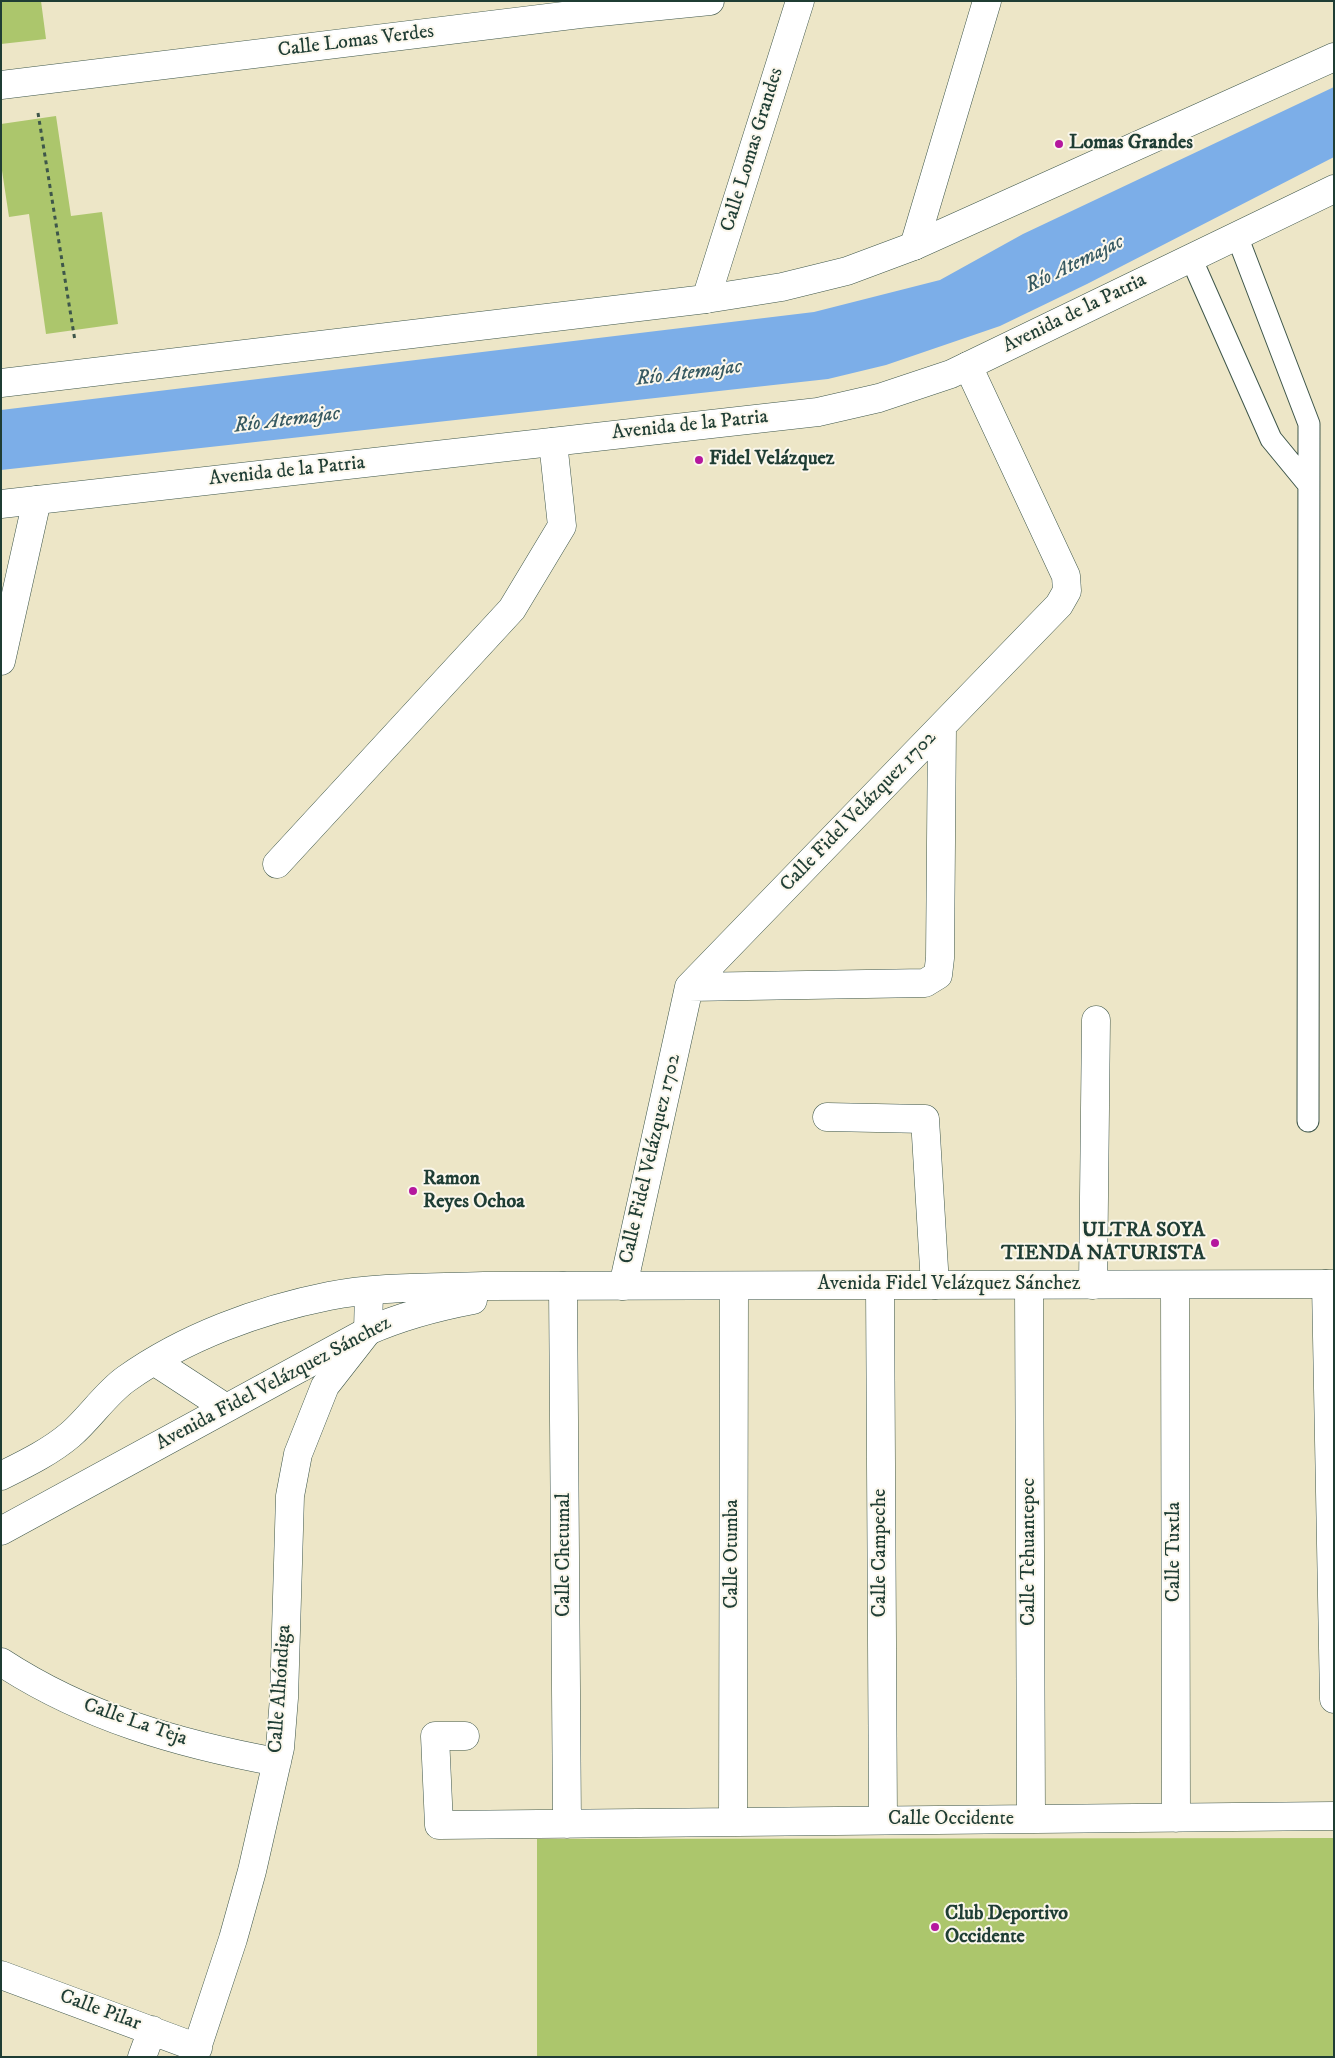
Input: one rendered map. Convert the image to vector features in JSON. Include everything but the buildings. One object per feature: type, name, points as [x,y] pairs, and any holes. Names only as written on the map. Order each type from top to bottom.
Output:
[{"type":"street","name":"Calle Lomas Verdes","points":[[1,85],[579,8],[710,1]]},
{"type":"street","name":"Calle Lomas Grandes","points":[[706,299],[800,1]]},
{"type":"street","points":[[914,246],[987,1]]},
{"type":"street","points":[[1,383],[706,299],[782,287],[847,271],[914,246],[1334,58]]},
{"type":"street","name":"Avenida de la Patria","points":[[1,504],[818,412],[879,398],[968,366],[1334,189]]},
{"type":"street","name":"Calle Fidel Velázquez 1702","points":[[622,1286],[690,988],[1059,604],[1067,591],[1066,576],[968,366]]},
{"type":"street","points":[[277,864],[512,609],[562,526],[552,442]]},
{"type":"street","points":[[1,661],[37,500]]},
{"type":"street","points":[[690,988],[925,983],[938,975],[940,958],[942,726]]},
{"type":"street","points":[[1093,1285],[1096,1020]]},
{"type":"street","points":[[828,1116],[925,1119],[935,1285]]},
{"type":"street","points":[[1330,1284],[1334,1699]]},
{"type":"street","name":"Avenida Fidel Velázquez Sánchez","points":[[1,1476],[29,1462],[69,1436],[125,1380],[154,1361],[197,1339],[252,1316],[329,1296],[369,1291],[484,1286],[1330,1284]]},
{"type":"street","name":"Calle Tehuantepec","points":[[1029,1285],[1031,1820]]},
{"type":"street","name":"Calle Tuxtla","points":[[1175,1285],[1176,1818]]},
{"type":"street","name":"Avenida Fidel Velázquez Sánchez","points":[[1,1530],[368,1331],[398,1318],[430,1308],[563,1286]]},
{"type":"street","name":"Calle Chetumal","points":[[563,1286],[567,1824]]},
{"type":"street","name":"Calle Otumba","points":[[733,1822],[734,1286]]},
{"type":"street","name":"Calle Campeche","points":[[880,1286],[883,1820]]},
{"type":"street","points":[[368,1331],[369,1291]]},
{"type":"street","name":"Calle Alhóndiga","points":[[196,2052],[233,1939],[252,1871],[277,1762],[284,1698],[290,1496],[298,1454],[325,1386],[368,1331]]},
{"type":"street","points":[[154,1361],[226,1408]]},
{"type":"street","name":"Calle La Teja","points":[[1,1662],[34,1684],[97,1714],[226,1752],[277,1762]]},
{"type":"street","name":"Calle Occidente","points":[[465,1736],[435,1736],[439,1825],[1334,1816]]},
{"type":"street","name":"Calle Pilar","points":[[1,1975],[152,2030],[196,2052]]},
{"type":"street","points":[[142,2057],[152,2030]]},
{"type":"lane","points":[[1237,236],[1309,424],[1308,1121]]},
{"type":"lane","points":[[1191,258],[1271,439],[1308,484]]},
{"type":"path","points":[[32,81],[80,374]]},
{"type":"green space","points":[[1,1],[41,1],[46,39],[1,44]]},
{"type":"green space","points":[[56,116],[71,216],[102,212],[118,324],[46,334],[29,214],[9,217],[1,164],[1,124]]},
{"type":"green space","name":"Club Deportivo Occidente","points":[[1334,1838],[1334,2057],[537,2057],[537,1839]]},
{"type":"water","name":"Río Atemajac","points":[[1334,87],[1334,157],[1087,284],[1000,326],[886,365],[828,379],[1,470],[1,410],[814,312],[940,280],[1023,234]]},
{"type":"place","name":"Lomas Grandes","points":[[1059,144]]},
{"type":"place","name":"Fidel Velázquez","points":[[699,460]]},
{"type":"place","name":"Ramon Reyes Ochoa","points":[[413,1191]]},
{"type":"place","name":"ULTRA SOYA TIENDA NATURISTA","points":[[1215,1243]]},
{"type":"place","name":"Club Deportivo Occidente","points":[[935,1927]]}]
